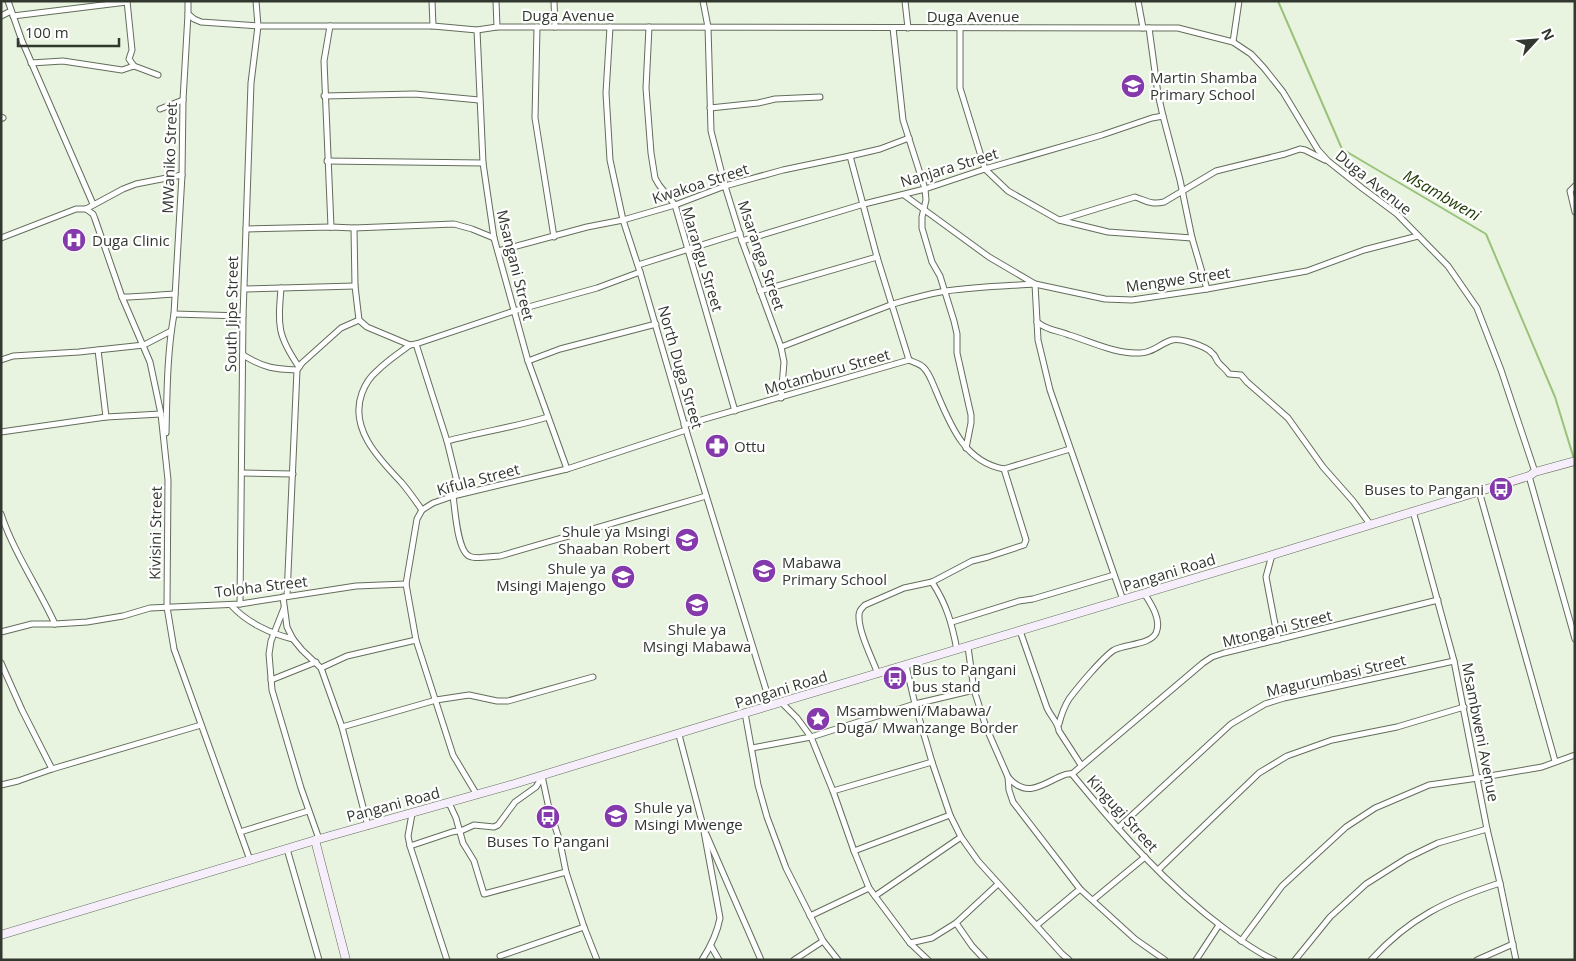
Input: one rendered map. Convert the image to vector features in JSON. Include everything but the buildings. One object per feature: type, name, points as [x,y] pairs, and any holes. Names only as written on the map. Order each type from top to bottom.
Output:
[{"type":"main road","name":"Pangani Road","points":[[1,935],[317,840],[478,796],[1571,463]]},
{"type":"main road","points":[[317,840],[346,960]]},
{"type":"street","points":[[8,1],[31,63],[93,204]]},
{"type":"street","points":[[188,1],[188,14]]},
{"type":"street","name":"South Jipe Street","points":[[240,604],[243,316],[251,83],[258,26],[256,1]]},
{"type":"street","points":[[432,1],[433,26]]},
{"type":"street","points":[[496,1],[496,27]]},
{"type":"street","points":[[554,1],[555,27]]},
{"type":"street","name":"Msaranga Street","points":[[704,1],[708,27],[711,131],[725,186],[742,240],[781,347],[784,362],[781,398]]},
{"type":"street","points":[[905,1],[908,28]]},
{"type":"street","points":[[1138,1],[1143,28]]},
{"type":"street","points":[[1233,42],[1239,1]]},
{"type":"street","points":[[1,16],[127,2],[132,50],[129,59],[134,66],[158,75]]},
{"type":"street","name":"Duga Avenue","points":[[188,14],[194,20],[201,22],[258,26],[433,26],[476,30],[496,27],[1178,28],[1233,42],[1251,54],[1264,68],[1283,92],[1318,150],[1328,161],[1397,214],[1448,266],[1477,308],[1501,370],[1532,474],[1575,639]]},
{"type":"street","name":"MWaniko Street","points":[[166,451],[166,398],[174,314],[182,175],[183,100],[188,14]]},
{"type":"street","points":[[330,26],[324,62],[324,96],[331,227]]},
{"type":"street","points":[[537,27],[535,118],[554,237]]},
{"type":"street","name":"North Duga Street","points":[[610,27],[606,93],[610,160],[623,220],[771,706]]},
{"type":"street","name":"Marangu Street","points":[[649,27],[646,88],[655,178],[675,205],[736,411]]},
{"type":"street","points":[[893,28],[900,108],[926,200],[923,209],[922,228],[932,262],[940,276],[956,328],[957,353],[971,415],[966,448]]},
{"type":"street","points":[[1149,28],[1158,94],[1192,238],[1207,289]]},
{"type":"street","points":[[960,29],[960,88],[985,169],[1008,192],[1059,220],[1108,232],[1192,238]]},
{"type":"street","name":"Msangani Street","points":[[476,30],[483,163],[494,238],[528,361],[567,469]]},
{"type":"street","points":[[31,63],[62,61],[122,70],[134,66]]},
{"type":"street","points":[[324,96],[415,94],[479,100]]},
{"type":"street","points":[[710,108],[758,103],[774,99],[820,97]]},
{"type":"street","points":[[160,109],[183,100]]},
{"type":"street","name":"Nanjara Street","points":[[742,240],[864,204],[904,195],[1163,116]]},
{"type":"street","name":"Kwakoa Street","points":[[498,251],[586,227],[623,220],[675,205],[725,186],[783,170],[880,149],[908,138]]},
{"type":"street","points":[[1059,220],[1135,197],[1156,204],[1164,202],[1216,171],[1300,149],[1328,161]]},
{"type":"street","points":[[850,156],[877,257],[909,360]]},
{"type":"street","points":[[327,161],[483,163]]},
{"type":"street","points":[[1,238],[76,209],[86,209],[136,184],[182,175]]},
{"type":"street","points":[[1575,186],[1570,191],[1575,212]]},
{"type":"street","name":"Mengwe Street","points":[[904,195],[989,257],[1035,284],[1105,299],[1132,300],[1307,271],[1364,250],[1418,236]]},
{"type":"street","name":"Kivisini Street","points":[[86,209],[93,214],[122,297],[150,362],[161,414],[166,451],[168,513],[167,606],[174,649],[250,860]]},
{"type":"street","points":[[246,229],[354,228],[454,224],[494,238]]},
{"type":"street","points":[[354,228],[355,286],[359,320],[367,327],[413,345],[448,441],[460,494]]},
{"type":"street","points":[[638,265],[740,233]]},
{"type":"street","points":[[760,292],[877,257]]},
{"type":"street","points":[[422,510],[402,483],[390,472],[370,446],[359,424],[358,402],[364,387],[376,371],[413,345],[514,311],[597,288],[640,272]]},
{"type":"street","points":[[781,347],[893,304],[945,291],[1035,284],[1038,340],[1050,390],[1123,600]]},
{"type":"street","points":[[245,289],[355,286]]},
{"type":"street","points":[[281,288],[278,318],[280,334],[298,369],[284,608],[287,627],[302,650],[321,668],[342,727],[368,826]]},
{"type":"street","points":[[122,297],[175,294]]},
{"type":"street","points":[[174,314],[243,316]]},
{"type":"street","points":[[243,356],[256,364],[272,369],[298,369],[341,328],[359,320]]},
{"type":"street","points":[[1037,322],[1046,329],[1067,334],[1103,348],[1120,351],[1140,354],[1150,352],[1167,342],[1178,340],[1206,348],[1212,352],[1229,374],[1241,375],[1254,389],[1288,418],[1322,467],[1353,500],[1370,524]]},
{"type":"street","points":[[528,361],[560,349],[656,324]]},
{"type":"street","points":[[1,360],[13,356],[144,345],[171,331]]},
{"type":"street","points":[[98,350],[106,417]]},
{"type":"street","name":"Motamburu Street","points":[[685,428],[909,360],[923,367],[934,387],[951,427],[966,448],[981,460],[997,468],[1004,469]]},
{"type":"street","points":[[1,432],[106,417],[161,414]]},
{"type":"street","points":[[448,441],[508,426],[519,426],[548,417]]},
{"type":"street","name":"Kifula Street","points":[[478,796],[453,755],[416,640],[406,584],[417,520],[422,510],[433,503],[460,494],[567,469],[685,428]]},
{"type":"street","points":[[878,674],[862,630],[859,616],[861,609],[872,601],[904,588],[932,582],[972,561],[1024,544],[1026,540],[1004,469],[1070,449]]},
{"type":"street","points":[[242,473],[293,474]]},
{"type":"street","points":[[1479,491],[1555,761]]},
{"type":"street","points":[[454,496],[458,534],[464,551],[472,557],[500,556],[706,496]]},
{"type":"street","name":"Msambweni Avenue","points":[[1413,511],[1454,661],[1487,829],[1516,960]]},
{"type":"street","points":[[1,514],[30,578],[55,624]]},
{"type":"street","points":[[1272,555],[1266,577],[1278,640]]},
{"type":"street","points":[[952,622],[1114,575]]},
{"type":"street","points":[[932,582],[952,622],[957,650]]},
{"type":"street","name":"Toloha Street","points":[[1,632],[32,624],[87,622],[123,616],[150,608],[231,605],[356,586],[406,584]]},
{"type":"street","points":[[1081,765],[1059,731],[1058,724],[1068,700],[1105,657],[1116,649],[1146,641],[1155,634],[1157,627],[1155,612],[1144,593]]},
{"type":"street","name":"Mtongani Street","points":[[1072,774],[1212,657],[1438,600]]},
{"type":"street","points":[[231,605],[238,613],[273,632],[294,639]]},
{"type":"street","points":[[284,608],[273,632],[269,654],[272,690],[317,840]]},
{"type":"street","points":[[1020,631],[1050,716],[1058,724]]},
{"type":"street","points":[[321,668],[347,656],[416,640]]},
{"type":"street","points":[[968,647],[974,690],[986,727],[1008,777],[1008,790],[1013,802],[1080,889],[1135,939],[1165,960]]},
{"type":"street","name":"Magurumbasi Street","points":[[1118,828],[1231,724],[1265,704],[1284,698],[1454,661]]},
{"type":"street","points":[[271,680],[316,662]]},
{"type":"street","points":[[1,663],[52,769]]},
{"type":"street","points":[[906,666],[932,762],[950,815],[961,836],[978,861],[998,884],[1062,954],[1070,960]]},
{"type":"street","points":[[342,727],[436,700],[470,695],[497,701],[508,701],[593,676]]},
{"type":"street","points":[[752,748],[811,737],[915,704],[974,690]]},
{"type":"street","points":[[782,703],[797,718],[811,737],[833,790],[869,888],[910,944],[928,960]]},
{"type":"street","points":[[1158,870],[1259,773],[1287,756],[1332,740],[1397,727],[1464,706]]},
{"type":"street","points":[[746,713],[758,785],[767,817],[786,868],[823,941],[838,960]]},
{"type":"street","points":[[1,786],[201,725]]},
{"type":"street","points":[[679,735],[703,826],[720,918],[717,932],[702,960]]},
{"type":"street","points":[[1242,941],[1282,886],[1346,827],[1375,808],[1429,785],[1542,767],[1575,755]]},
{"type":"street","points":[[833,790],[932,762]]},
{"type":"street","name":"Kingugi Street","points":[[1008,777],[1018,787],[1028,789],[1037,788],[1064,775],[1072,774],[1145,857],[1201,910],[1265,958],[1274,960]]},
{"type":"street","points":[[410,846],[474,825],[498,826],[515,802],[536,787],[542,776]]},
{"type":"street","points":[[542,776],[566,872],[597,960]]},
{"type":"street","points":[[448,804],[456,818],[463,843],[474,860],[484,894],[566,872]]},
{"type":"street","points":[[240,832],[308,811]]},
{"type":"street","points":[[412,814],[408,836],[410,846],[447,960]]},
{"type":"street","points":[[854,851],[950,815]]},
{"type":"street","points":[[703,826],[760,960]]},
{"type":"street","points":[[1295,960],[1330,917],[1366,884],[1407,858],[1438,843],[1487,829]]},
{"type":"street","points":[[875,896],[961,836]]},
{"type":"street","points":[[287,849],[319,960]]},
{"type":"street","points":[[1093,900],[1145,857]]},
{"type":"street","points":[[1371,960],[1388,941],[1422,916],[1470,892],[1500,883]]},
{"type":"street","points":[[910,944],[932,938],[956,923],[998,884]]},
{"type":"street","points":[[810,916],[869,888]]},
{"type":"street","points":[[1037,926],[1080,889]]},
{"type":"street","points":[[956,923],[972,946],[985,960]]},
{"type":"street","points":[[1196,960],[1219,925]]},
{"type":"street","points":[[500,956],[584,927]]},
{"type":"street","points":[[794,960],[823,941]]},
{"type":"street","points":[[1478,960],[1513,944]]},
{"type":"street","points":[[711,946],[719,960]]},
{"type":"street","points":[[1057,960],[1062,954]]},
{"type":"waterway","name":"Msambweni","points":[[1278,1],[1342,149],[1486,234],[1555,397],[1574,459]]},
{"type":"place","name":"Martin Shamba Primary School","points":[[1133,86]]},
{"type":"place","name":"Duga Clinic","points":[[74,240]]},
{"type":"place","name":"Ottu","points":[[717,446]]},
{"type":"place","name":"Buses to Pangani","points":[[1501,489]]},
{"type":"place","name":"Shule ya Msingi Shaaban Robert","points":[[687,540]]},
{"type":"place","name":"Mabawa Primary School","points":[[764,571]]},
{"type":"place","name":"Shule ya Msingi Majengo","points":[[623,577]]},
{"type":"place","name":"Shule ya Msingi Mabawa","points":[[697,605]]},
{"type":"place","name":"Bus to Pangani bus stand","points":[[895,678]]},
{"type":"place","name":"Msambweni/Mabawa/ Duga/ Mwanzange Border","points":[[818,719]]},
{"type":"place","name":"Shule ya Msingi Mwenge","points":[[616,816]]},
{"type":"place","name":"Buses To Pangani","points":[[548,817]]}]
